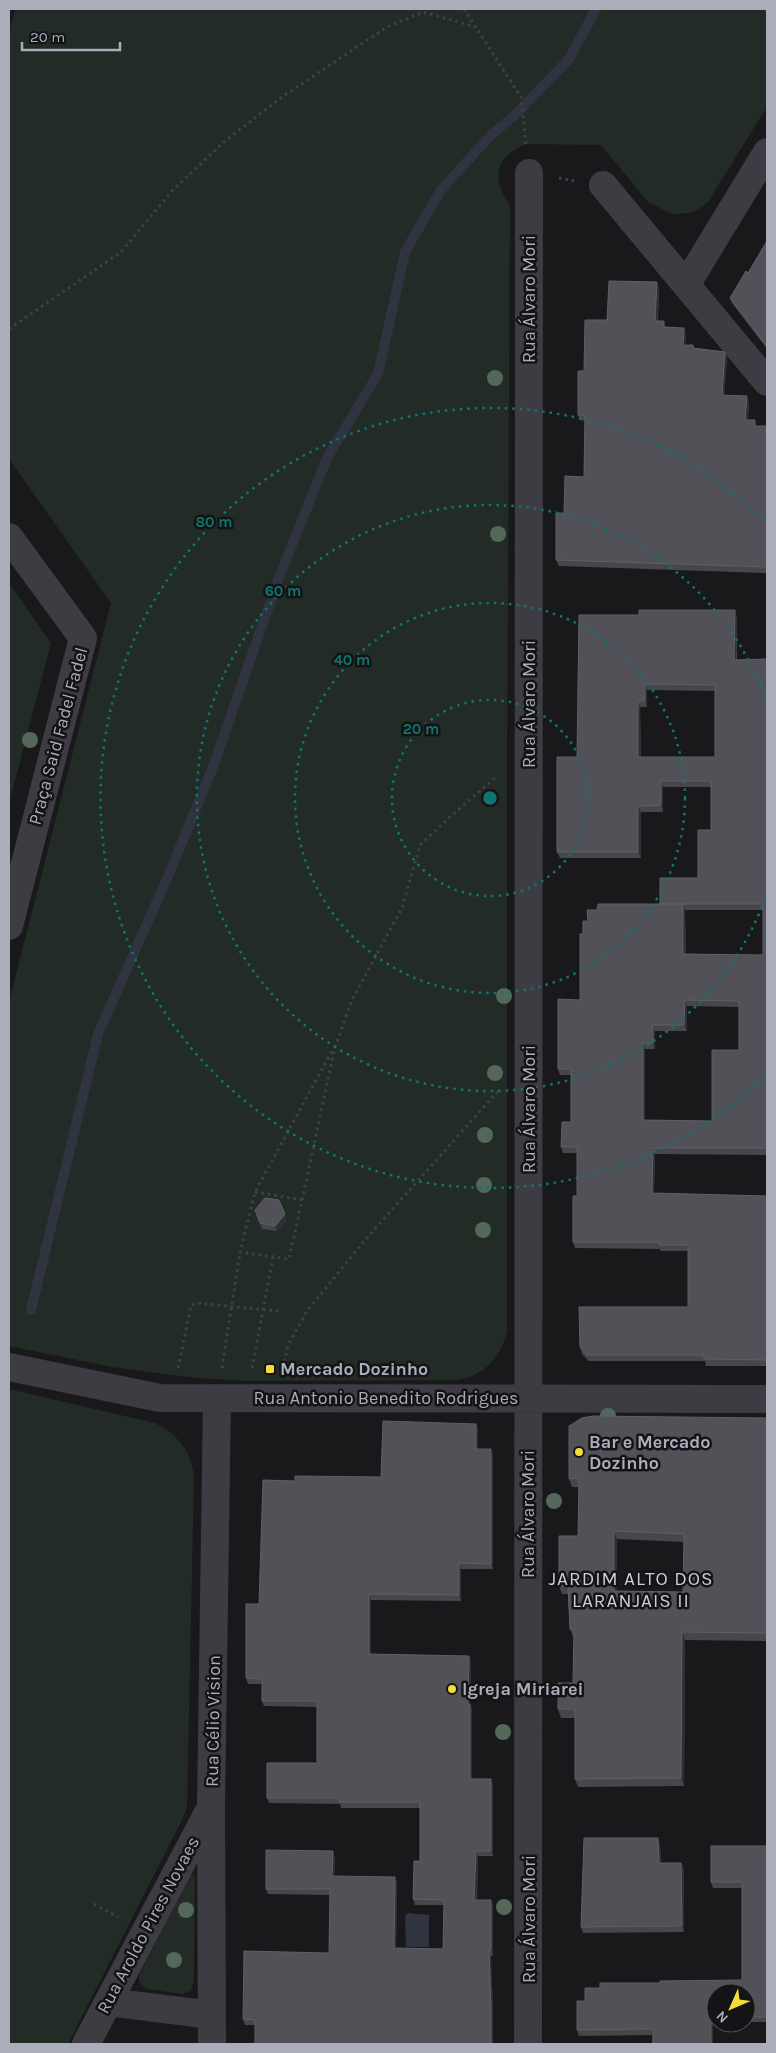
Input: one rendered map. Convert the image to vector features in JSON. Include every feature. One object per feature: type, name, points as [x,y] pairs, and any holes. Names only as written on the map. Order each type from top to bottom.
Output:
[{"type":"street","points":[[686,285],[767,152]]},
{"type":"street","name":"Rua Álvaro Mori","points":[[528,2044],[529,173]]},
{"type":"street","points":[[602,185],[767,382]]},
{"type":"street","name":"Praça Said Fadel Fadel","points":[[9,537],[83,638],[9,926]]},
{"type":"street","name":"Rua Antonio Benedito Rodrigues","points":[[9,1367],[146,1396],[217,1398],[767,1399]]},
{"type":"street","name":"Rua Célio Vision","points":[[212,2044],[211,1806],[217,1398]]},
{"type":"street","name":"Rua Aroldo Pires Novaes","points":[[86,2044],[211,1806]]},
{"type":"street","points":[[108,2002],[212,2015]]},
{"type":"path","points":[[464,9],[521,97],[523,124]]},
{"type":"path","points":[[9,329],[121,252],[173,190],[225,141],[279,98],[387,27],[423,12],[476,27]]},
{"type":"path","points":[[529,173],[602,185]]},
{"type":"path","points":[[240,1252],[289,1260],[335,1046],[352,1000],[402,908],[420,845],[450,816],[529,751]]},
{"type":"path","points":[[217,1398],[240,1252],[255,1192],[335,1046]]},
{"type":"path","points":[[281,1376],[288,1345],[307,1311],[365,1240],[507,1081],[529,1066]]},
{"type":"path","points":[[255,1192],[302,1200]]},
{"type":"path","points":[[250,1376],[273,1257]]},
{"type":"path","points":[[178,1371],[191,1306],[196,1303],[278,1311]]},
{"type":"shaded area","points":[[15,9],[767,9],[767,107],[708,202],[692,213],[672,214],[648,202],[601,145],[527,144],[508,155],[499,169],[500,186],[510,205],[507,1330],[501,1348],[491,1363],[467,1378],[457,1380],[249,1381],[196,1378],[112,1367],[9,1346],[9,1002],[111,603],[9,459],[9,33]]},
{"type":"shaded area","points":[[9,583],[51,643],[9,803]]},
{"type":"shaded area","points":[[9,1389],[155,1423],[170,1432],[182,1444],[190,1459],[194,1477],[187,1807],[68,2044],[9,2044]]},
{"type":"shaded area","points":[[193,1874],[195,1878],[194,1980],[191,1990],[183,1994],[147,1989],[140,1983],[139,1975],[190,1875]]},
{"type":"water","points":[[408,1913],[429,1915],[429,1947],[406,1947],[405,1916]]},
{"type":"building","points":[[767,241],[767,346],[730,298]]},
{"type":"building","points":[[609,281],[657,282],[655,321],[664,321],[664,327],[684,328],[683,345],[693,345],[693,348],[725,352],[722,395],[747,396],[745,420],[755,420],[755,426],[767,426],[767,567],[556,560],[556,513],[564,513],[565,476],[584,477],[585,415],[578,415],[578,371],[584,371],[585,320],[607,320]]},
{"type":"building","points":[[639,610],[735,610],[734,660],[767,659],[767,1148],[653,1148],[652,1193],[767,1196],[767,1360],[704,1359],[704,1355],[587,1355],[580,1347],[579,1307],[688,1307],[688,1245],[659,1245],[659,1242],[573,1242],[573,1196],[577,1196],[577,1147],[561,1147],[562,1122],[571,1122],[571,1069],[558,1069],[558,999],[580,1000],[580,934],[583,934],[583,921],[588,921],[587,910],[597,910],[598,904],[660,904],[660,878],[698,878],[698,830],[711,830],[711,781],[661,781],[661,805],[638,806],[638,852],[557,852],[557,757],[577,757],[579,615],[639,615]],"holes":[[[645,684],[715,685],[715,757],[638,757],[638,701],[645,701]],[[683,904],[763,904],[763,955],[683,954]],[[685,1000],[739,1001],[739,1050],[712,1050],[712,1121],[643,1120],[643,1043],[653,1043],[653,1025],[684,1025]]]},
{"type":"building","points":[[265,1198],[279,1200],[285,1214],[275,1226],[260,1223],[255,1210]]},
{"type":"building","points":[[593,1416],[767,1418],[767,1633],[682,1632],[681,1778],[575,1779],[575,1709],[558,1709],[558,1683],[573,1683],[574,1629],[570,1629],[568,1586],[559,1586],[559,1536],[578,1536],[579,1478],[569,1479],[569,1426],[582,1418]],"holes":[[[614,1531],[684,1534],[683,1592],[614,1591]]]},
{"type":"building","points":[[383,1421],[476,1424],[476,1449],[491,1449],[491,1564],[459,1563],[459,1595],[369,1594],[369,1654],[469,1656],[470,1779],[491,1779],[491,1851],[476,1851],[474,1900],[491,1900],[491,1950],[489,1950],[491,2044],[255,2044],[255,2020],[243,2019],[244,1951],[329,1953],[330,1889],[266,1889],[266,1850],[333,1851],[332,1876],[395,1877],[394,1948],[443,1949],[444,1900],[413,1899],[414,1861],[420,1861],[420,1802],[339,1802],[339,1798],[267,1798],[267,1763],[317,1763],[317,1701],[262,1701],[262,1679],[246,1678],[246,1604],[259,1604],[263,1480],[295,1481],[295,1476],[381,1477]]},
{"type":"building","points":[[584,1838],[658,1838],[659,1863],[681,1863],[682,1926],[581,1927]]},
{"type":"building","points":[[711,1846],[767,1846],[767,2017],[756,2017],[756,1983],[706,1983],[706,2033],[711,2033],[711,2044],[653,2044],[653,2029],[577,2030],[577,2001],[585,2001],[585,1988],[600,1988],[600,1983],[742,1980],[742,1882],[711,1882]]},
{"type":"waterway","points":[[31,1310],[98,1034],[169,874],[213,767],[278,580],[327,458],[378,374],[405,252],[441,190],[492,134],[514,116],[569,59],[596,9]]},
{"type":"place","name":"Mercado Dozinho","points":[[270,1369]]},
{"type":"place","name":"Bar e Mercado Dozinho","points":[[579,1452]]},
{"type":"place","name":"Igreja Miriarei","points":[[452,1689]]},
{"type":"district","name":"JARDIM ALTO DOS LARANJAIS II","points":[[631,1589]]}]
